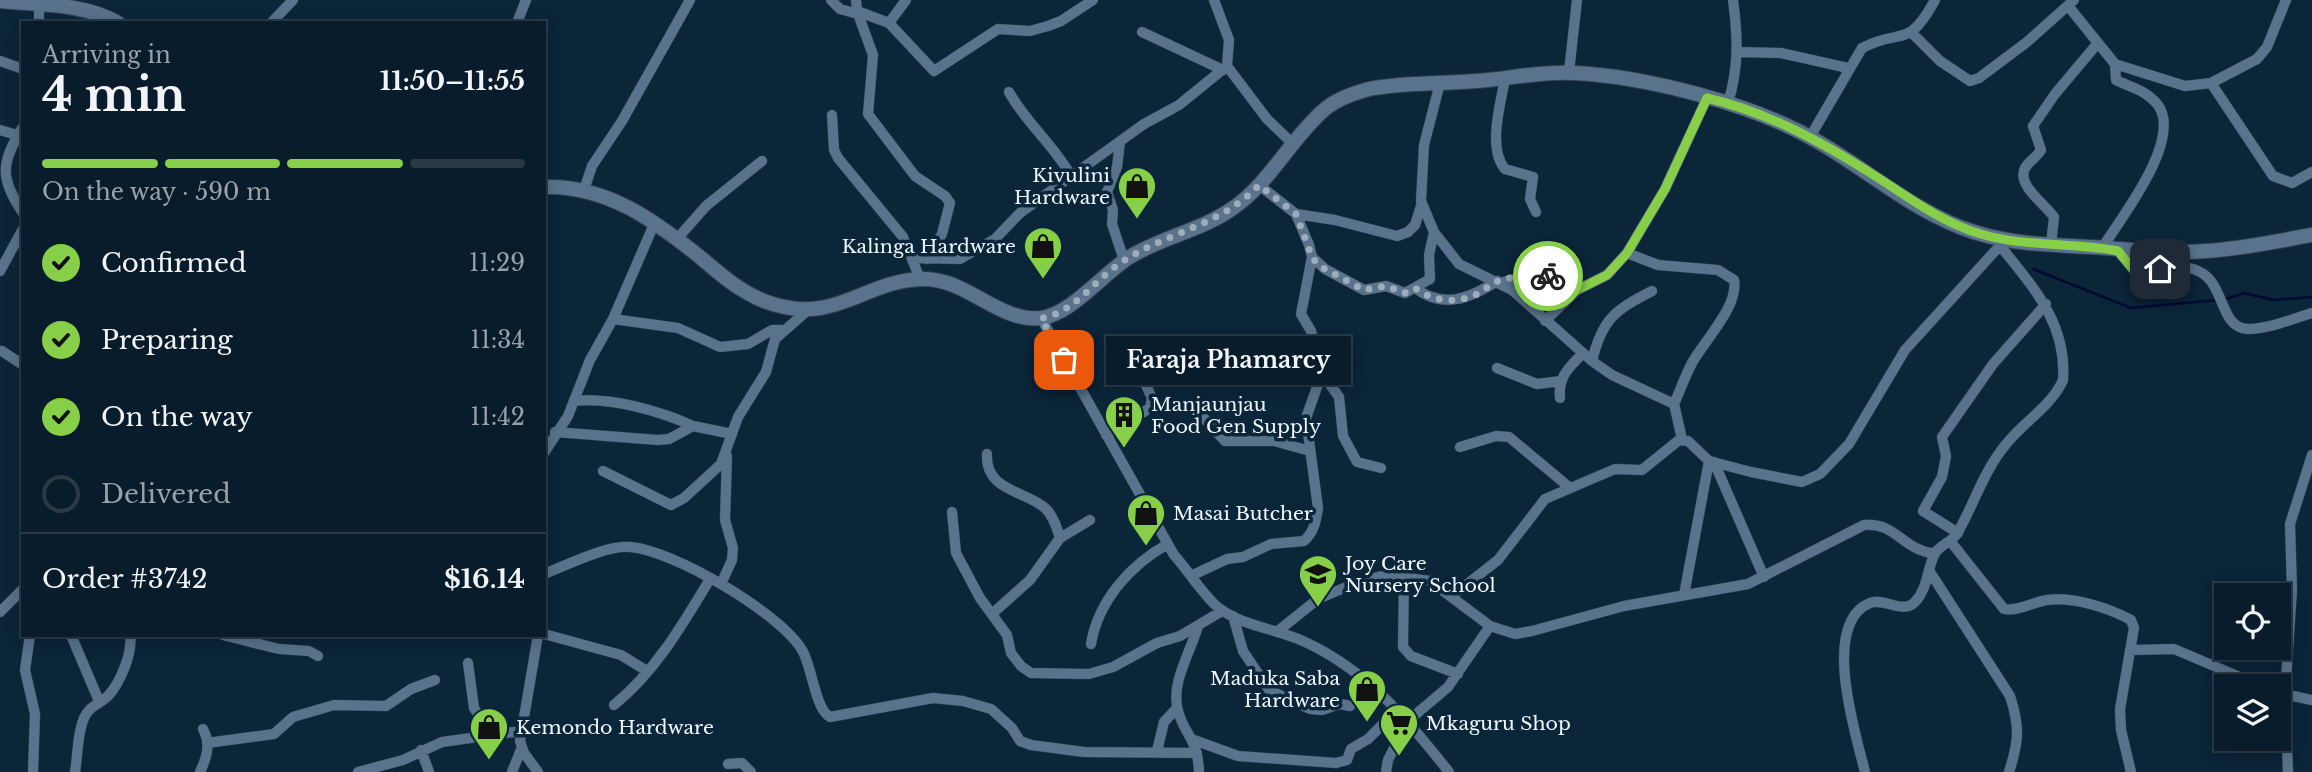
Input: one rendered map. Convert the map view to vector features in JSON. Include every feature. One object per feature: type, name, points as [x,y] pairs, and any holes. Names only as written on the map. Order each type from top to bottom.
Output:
[{"type":"street","points":[[272,21],[280,4],[293,0]]},
{"type":"street","points":[[518,21],[526,0]]},
{"type":"street","points":[[584,190],[592,166],[622,121],[690,0]]},
{"type":"street","points":[[831,0],[840,9],[857,8],[888,23],[934,71],[998,29],[1030,31],[1048,26],[1061,21],[1091,1]]},
{"type":"street","points":[[888,23],[906,0]]},
{"type":"street","points":[[914,258],[950,261],[968,255],[995,239],[1020,213],[1120,142],[1179,105],[1225,68],[1229,40],[1214,0]]},
{"type":"street","points":[[1569,72],[1577,0]]},
{"type":"street","points":[[1728,103],[1737,75],[1739,52],[1733,0]]},
{"type":"street","points":[[1810,137],[1861,48],[1912,33],[1921,25],[1935,0]]},
{"type":"street","points":[[1912,33],[1940,61],[1969,81],[1984,74],[2072,3],[2097,44],[2115,64],[2171,84],[2211,83],[2257,59],[2267,47],[2286,0]]},
{"type":"street","points":[[0,1],[34,2],[103,15],[114,21]]},
{"type":"street","points":[[34,2],[38,21]]},
{"type":"street","points":[[857,8],[873,55],[868,114],[915,176],[945,196],[950,203],[942,234],[927,259]]},
{"type":"street","points":[[1142,32],[1225,68],[1267,119],[1292,143]]},
{"type":"street","points":[[2051,245],[2054,217],[2031,192],[2024,177],[2025,168],[2041,150],[2033,126],[2055,94],[2097,44]]},
{"type":"street","points":[[1739,52],[1781,53],[1848,68]]},
{"type":"street","points":[[0,61],[21,68]]},
{"type":"street","points":[[2102,248],[2155,163],[2164,126],[2160,108],[2144,91],[2116,80],[2115,64]]},
{"type":"street","points":[[546,187],[584,190],[634,209],[655,222],[733,284],[760,300],[782,307],[807,310],[839,305],[890,285],[920,279],[936,280],[962,288],[1023,318],[1041,318],[1066,309],[1124,260],[1231,210],[1259,185],[1292,143],[1336,100],[1370,89],[1569,72],[1605,76],[1728,103],[1810,137],[1917,206],[1967,230],[2003,243],[2118,251],[2209,251],[2312,236]]},
{"type":"street","points":[[1505,78],[1498,128],[1498,156],[1505,169],[1533,177],[1530,199],[1536,212]]},
{"type":"street","points":[[1259,185],[1296,214],[1335,220],[1397,236],[1408,232],[1415,225],[1421,206],[1424,145],[1440,83]]},
{"type":"street","points":[[2211,83],[2273,176],[2292,183],[2312,172]]},
{"type":"street","points":[[1009,92],[1019,109],[1060,157],[1071,176]]},
{"type":"street","points":[[1545,321],[1577,290],[1607,275],[1627,253],[1665,189],[1707,98]]},
{"type":"street","points":[[832,115],[834,150],[838,158],[894,224],[914,258],[920,279]]},
{"type":"street","points":[[0,130],[20,131],[4,172],[7,190],[21,210]]},
{"type":"street","points":[[1120,142],[1117,167],[1107,192],[1113,211],[1112,224],[1124,260]]},
{"type":"street","points":[[677,239],[706,206],[762,161]]},
{"type":"street","points":[[1421,206],[1434,232],[1459,264],[1498,282],[1612,375],[1674,404]]},
{"type":"street","points":[[1296,214],[1312,257],[1325,269],[1364,290],[1386,286],[1405,293],[1430,279],[1429,255],[1434,232]]},
{"type":"street","points":[[546,449],[574,401],[590,360],[612,320],[655,222]]},
{"type":"street","points":[[0,271],[21,233]]},
{"type":"street","points":[[1866,772],[1846,686],[1845,636],[1857,611],[1875,601],[1908,607],[1914,603],[1930,572],[1935,554],[1954,538],[1986,472],[2005,445],[2063,380],[2058,331],[2046,304],[2003,243]]},
{"type":"street","points":[[1712,462],[1802,482],[1820,474],[1849,444],[1905,350],[2003,243]]},
{"type":"street","points":[[2118,251],[2133,269],[2186,268],[2210,278],[2222,297],[2227,319],[2247,329],[2312,313]]},
{"type":"street","points":[[1627,253],[1658,265],[1718,270],[1734,280],[1734,292],[1715,330],[1692,363],[1674,404],[1682,439]]},
{"type":"street","points":[[1312,257],[1301,314],[1311,331],[1322,373],[1339,397],[1343,436],[1357,461],[1381,468]]},
{"type":"street","points":[[1415,288],[1435,300],[1457,300],[1480,293],[1498,282],[1540,274],[1551,276],[1577,290]]},
{"type":"street","points":[[1592,361],[1606,321],[1631,301],[1652,290]]},
{"type":"street","points":[[2046,304],[1993,364],[1943,433],[1946,456],[1942,477],[1923,511],[1954,538],[2004,609],[2011,610],[2036,602],[2066,599],[2131,620],[2134,628],[2120,709],[2121,730],[2131,772]]},
{"type":"street","points":[[721,584],[732,560],[733,548],[725,520],[727,456],[732,435],[738,417],[766,372],[775,340],[782,330],[807,310]]},
{"type":"street","points":[[1041,318],[1168,544],[1222,611],[1302,640],[1353,668],[1408,721],[1449,772]]},
{"type":"street","points":[[612,320],[678,328],[720,347],[748,344],[772,330],[782,330]]},
{"type":"street","points":[[2,351],[21,364]]},
{"type":"street","points":[[1560,398],[1561,381],[1568,368],[1583,353]]},
{"type":"street","points":[[1497,368],[1537,384],[1561,381]]},
{"type":"street","points":[[1194,575],[1227,559],[1243,557],[1271,544],[1298,543],[1309,536],[1318,508],[1306,412],[1322,373]]},
{"type":"street","points":[[1106,435],[1150,408],[1152,398],[1143,379]]},
{"type":"street","points":[[574,401],[592,399],[634,408],[651,408],[693,426],[732,435]]},
{"type":"street","points":[[1201,415],[1225,441],[1274,441],[1310,451]]},
{"type":"street","points":[[555,432],[659,440],[669,439],[693,426]]},
{"type":"street","points":[[1460,447],[1496,436],[1509,437],[1569,488]]},
{"type":"street","points":[[1682,439],[1712,462],[1765,577]]},
{"type":"street","points":[[1452,596],[1498,560],[1545,499],[1615,469],[1642,470],[1682,439]]},
{"type":"street","points":[[987,454],[990,470],[997,482],[1042,505],[1049,512],[1060,538]]},
{"type":"street","points":[[2284,674],[2292,590],[2290,524],[2312,455]]},
{"type":"street","points":[[603,471],[671,505],[684,498],[727,456]]},
{"type":"street","points":[[1684,595],[1712,462]]},
{"type":"street","points":[[952,512],[956,553],[980,598],[1007,635],[1016,660],[1026,670],[1038,675],[1054,671],[1080,674],[1101,671],[1198,626],[1222,611]]},
{"type":"street","points":[[993,613],[1030,580],[1060,538],[1090,520]]},
{"type":"street","points":[[1278,631],[1318,598],[1370,578],[1404,576],[1430,581],[1490,626],[1515,634],[1624,606],[1730,588],[1765,577],[1864,524],[1882,526],[1917,551],[1935,554]]},
{"type":"street","points":[[1091,644],[1097,619],[1128,573],[1168,544]]},
{"type":"street","points":[[546,573],[605,550],[630,547],[650,551],[721,584],[754,604],[795,640],[809,664],[821,710],[830,717],[933,698],[964,701],[991,709],[1020,741],[1031,746],[1084,752],[1198,753]]},
{"type":"street","points":[[1930,572],[2010,695],[2017,718],[2019,741],[2010,772]]},
{"type":"street","points":[[1404,576],[1403,647],[1411,656],[1458,674]]},
{"type":"street","points":[[614,705],[682,628],[710,579]]},
{"type":"street","points":[[0,612],[21,591]]},
{"type":"street","points":[[1233,616],[1243,651],[1269,690],[1310,709],[1322,710],[1340,704],[1350,706]]},
{"type":"street","points":[[1198,626],[1181,671],[1177,708],[1194,740],[1199,772]]},
{"type":"street","points":[[1386,772],[1388,760],[1408,721],[1432,704],[1458,674],[1490,626]]},
{"type":"street","points":[[546,635],[621,655],[646,671]]},
{"type":"street","points":[[30,637],[24,670],[35,714],[33,772]]},
{"type":"street","points":[[72,637],[99,701]]},
{"type":"street","points":[[75,772],[85,715],[106,698],[123,669],[130,637]]},
{"type":"street","points":[[231,637],[279,649],[309,651],[318,656]]},
{"type":"street","points":[[538,637],[520,731],[522,747],[538,772]]},
{"type":"street","points":[[2130,650],[2174,649],[2189,653],[2226,674]]},
{"type":"street","points":[[468,663],[474,708],[491,734]]},
{"type":"street","points":[[207,743],[274,734],[293,717],[334,705],[386,706],[411,690],[435,680]]},
{"type":"street","points":[[2291,696],[2312,700]]},
{"type":"street","points":[[1157,751],[1164,722],[1177,708]]},
{"type":"street","points":[[1194,740],[1238,755],[1336,763],[1347,760],[1351,749],[1368,739],[1397,710]]},
{"type":"street","points":[[200,772],[208,755],[203,729]]},
{"type":"street","points":[[358,772],[403,760],[442,742],[520,731]]},
{"type":"street","points":[[512,772],[522,747]]},
{"type":"street","points":[[421,750],[429,772]]},
{"type":"street","points":[[2286,751],[2288,772]]},
{"type":"street","points":[[728,764],[742,763],[751,772]]},
{"type":"waterway","points":[[2033,269],[2131,308],[2217,300]]},
{"type":"waterway","points":[[2223,300],[2244,293],[2274,300],[2312,297]]},
{"type":"way so far","points":[[1064,360],[1041,318],[1066,309],[1115,266],[1133,254],[1231,210],[1259,185],[1296,214],[1312,257],[1318,265],[1364,290],[1386,286],[1405,293],[1415,288],[1435,300],[1457,300],[1480,293],[1497,281],[1529,274],[1548,276]]},
{"type":"place","name":"Kivulini Hardware","points":[[1137,220]]},
{"type":"place","name":"Kalinga Hardware","points":[[1043,280]]},
{"type":"place","name":"Faraja Phamarcy","points":[[1064,360]]},
{"type":"place","name":"Manjaunjau Food Gen Supply","points":[[1124,449]]},
{"type":"place","name":"Masai Butcher","points":[[1146,547]]},
{"type":"place","name":"Joy Care Nursery School","points":[[1318,608]]},
{"type":"place","name":"Maduka Saba Hardware","points":[[1367,723]]},
{"type":"place","name":"Mkaguru Shop","points":[[1399,757]]},
{"type":"place","name":"Kemondo Hardware","points":[[489,761]]},
{"type":"route","points":[[1548,276],[1577,290],[1607,275],[1615,267],[1627,253],[1665,189],[1702,114],[1707,98],[1748,109],[1810,137],[1873,175],[1917,206],[1960,227],[2005,240],[2118,251],[2126,264],[2133,269],[2160,269]]}]
